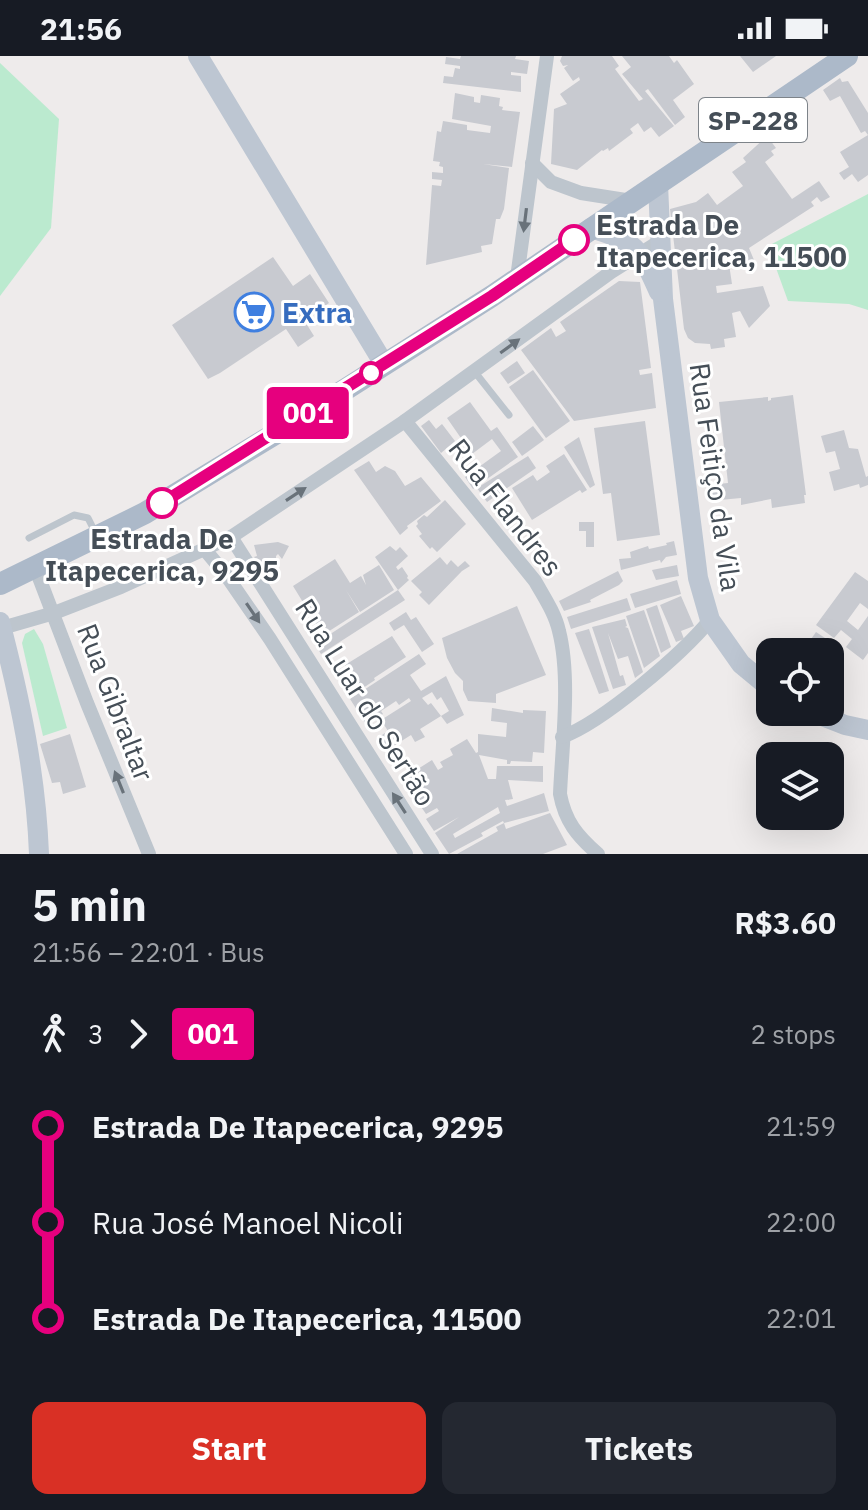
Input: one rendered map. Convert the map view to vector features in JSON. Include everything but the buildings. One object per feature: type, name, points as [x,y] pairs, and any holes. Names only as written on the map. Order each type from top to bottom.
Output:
[{"type":"main road","name":"SP-228","points":[[0,584],[175,496],[517,278],[837,59]]},
{"type":"street","points":[[198,56],[384,364]]},
{"type":"street","points":[[517,278],[547,56]]},
{"type":"street","points":[[532,163],[551,182],[561,186],[581,193],[632,201]]},
{"type":"street","name":"Rua Feitiço da Vila","points":[[658,184],[663,299],[698,578],[710,620],[741,664],[756,676]]},
{"type":"street","points":[[591,228],[620,238],[642,252]]},
{"type":"street","points":[[39,854],[38,814],[30,754],[17,684],[1,625],[54,613],[206,551],[231,537],[405,421],[611,272],[662,240]]},
{"type":"street","name":"Rua Feitiço da Vila","points":[[642,252],[663,299]]},
{"type":"street","name":"Rua Flandres","points":[[405,421],[535,581],[549,606],[563,653],[560,794],[563,813],[578,837],[598,854]]},
{"type":"street","name":"Rua Luar do Sertão","points":[[231,537],[432,854]]},
{"type":"street","name":"Rua Luar do Sertão","points":[[206,551],[245,601],[406,854]]},
{"type":"street","name":"Rua Gibraltar","points":[[35,567],[149,854]]},
{"type":"street","points":[[562,737],[575,732],[611,707],[673,656],[710,620]]},
{"type":"street","points":[[298,683],[314,669]]},
{"type":"street","points":[[844,725],[868,730]]},
{"type":"lane","points":[[474,371],[509,415]]},
{"type":"lane","points":[[29,538],[74,515],[88,518],[98,537]]},
{"type":"green space","points":[[0,63],[59,119],[51,228],[0,296]]},
{"type":"green space","points":[[868,194],[868,310],[849,304],[788,301],[768,246]]},
{"type":"green space","points":[[34,629],[43,644],[67,728],[43,736],[22,643],[25,634]]},
{"type":"bus line","name":"001","points":[[162,503],[492,296],[574,240]]},
{"type":"place","name":"Estrada De Itapecerica, 11500","points":[[574,240]]},
{"type":"place","name":"Extra","points":[[254,312]]},
{"type":"place","name":"Estrada De Itapecerica, 9295","points":[[162,503]]}]
